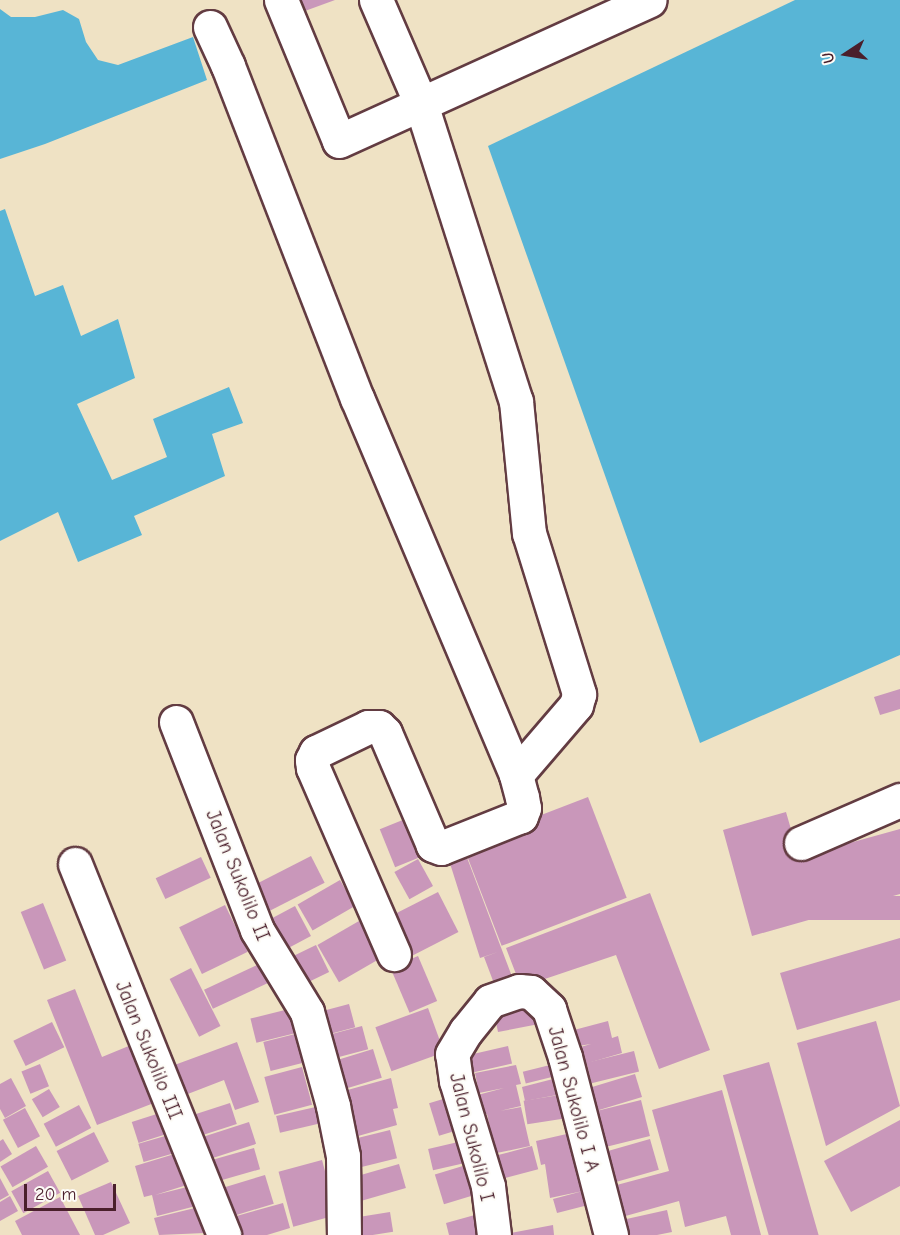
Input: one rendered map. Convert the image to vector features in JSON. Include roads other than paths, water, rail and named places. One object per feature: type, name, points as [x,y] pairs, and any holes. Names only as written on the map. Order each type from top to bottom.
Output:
[{"type":"lane","points":[[281,0],[339,141],[650,0]]},
{"type":"lane","points":[[376,0],[422,104],[516,401],[529,533],[579,694],[576,705],[516,775]]},
{"type":"lane","points":[[210,27],[228,66],[357,398],[516,775],[524,808],[521,816],[441,848],[433,845],[385,733],[379,727],[368,727],[316,752],[312,760],[313,768],[394,954]]},
{"type":"lane","name":"Jalan Sukolilo II","points":[[176,722],[257,930],[307,1012],[333,1106],[343,1156],[344,1235]]},
{"type":"lane","points":[[801,843],[900,800]]},
{"type":"lane","name":"Jalan Sukolilo III","points":[[75,864],[224,1235]]},
{"type":"lane","name":"Jalan Sukolilo I A","points":[[458,1041],[490,1001],[519,991],[531,993],[549,1009],[565,1057],[611,1235]]},
{"type":"lane","name":"Jalan Sukolilo I","points":[[458,1041],[452,1054],[456,1081],[488,1186],[494,1235]]},
{"type":"water","points":[[795,0],[900,0],[900,655],[700,743],[488,146]]},
{"type":"water","points":[[0,9],[11,17],[35,17],[63,10],[79,19],[86,42],[98,60],[118,65],[193,37],[207,80],[45,144],[0,159]]},
{"type":"water","points":[[5,209],[35,296],[63,285],[81,336],[118,319],[135,378],[77,404],[112,480],[167,457],[153,419],[229,387],[243,423],[212,434],[225,476],[134,516],[142,535],[78,562],[58,512],[0,541],[0,211]]}]
